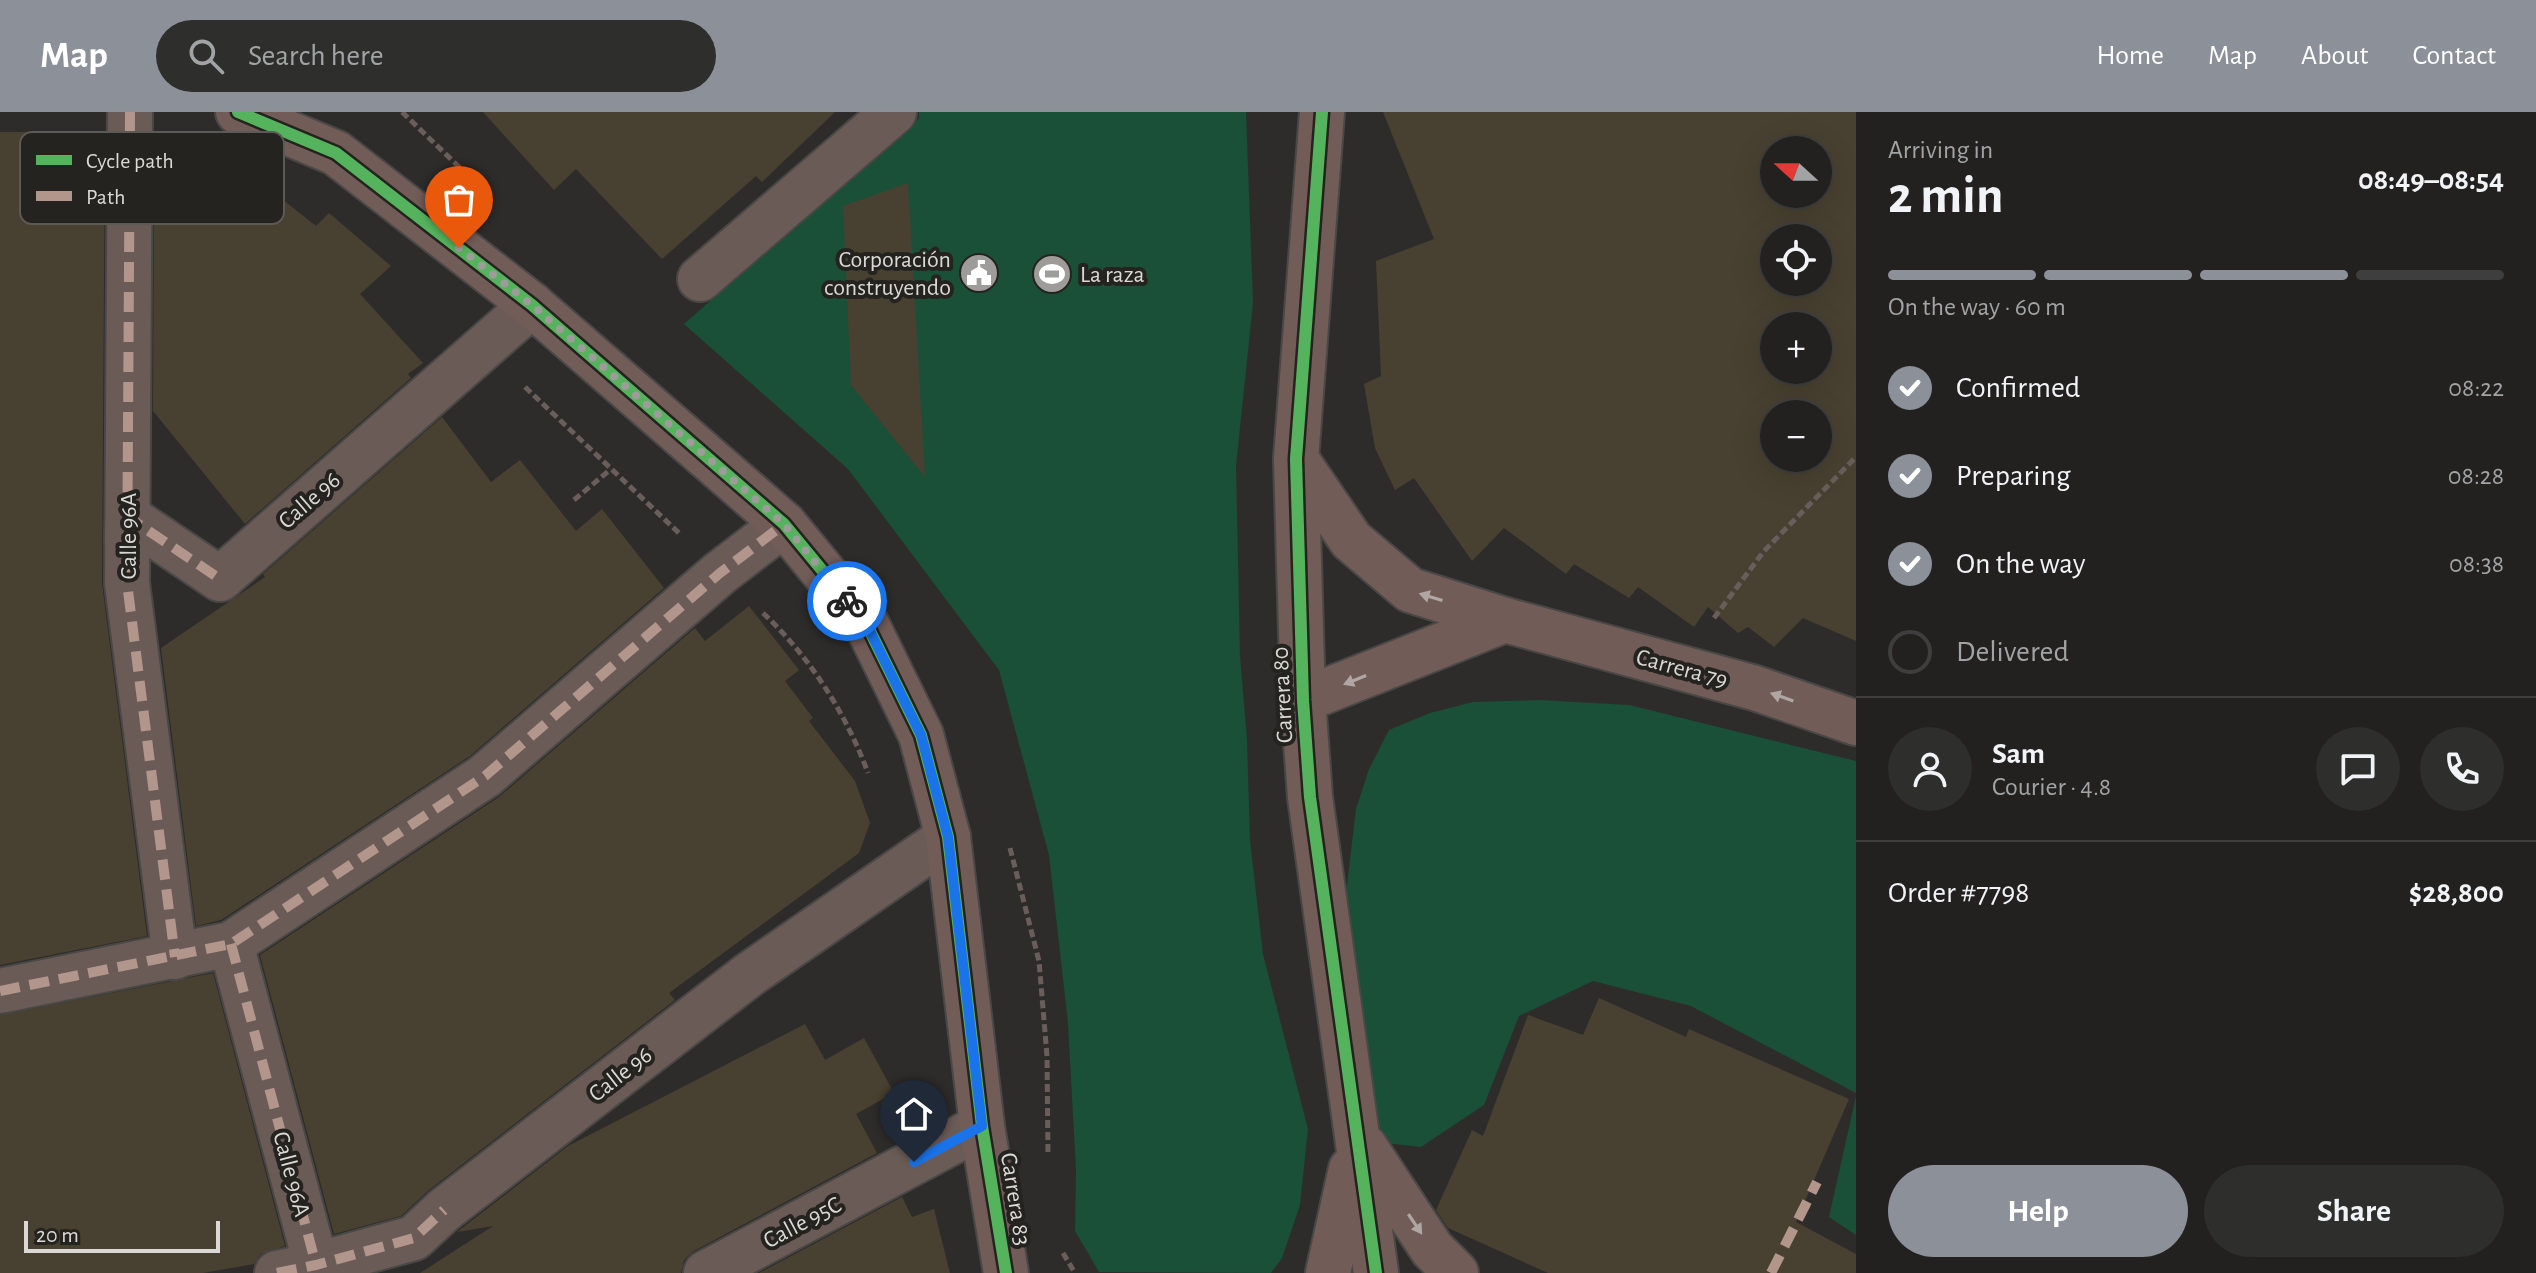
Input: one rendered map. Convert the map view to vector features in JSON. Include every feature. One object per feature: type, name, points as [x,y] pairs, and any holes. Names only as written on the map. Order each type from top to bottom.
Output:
[{"type":"street","name":"Calle 96A","points":[[130,112],[130,132]]},
{"type":"street","name":"Carrera 83","points":[[238,112],[336,153],[532,305],[784,524],[867,625],[921,735],[948,837],[982,1126],[1006,1273]]},
{"type":"street","points":[[700,279],[894,112]]},
{"type":"street","name":"Carrera 80","points":[[1322,112],[1296,459],[1303,700],[1310,797],[1376,1273]]},
{"type":"street","name":"Calle 96A","points":[[129,224],[127,583],[175,957]]},
{"type":"street","name":"Calle 96","points":[[128,517],[220,579],[532,305]]},
{"type":"street","name":"Carrera 79","points":[[1296,459],[1351,540],[1410,590],[1505,620],[1692,670],[1856,723]]},
{"type":"street","points":[[0,991],[231,944],[485,776],[720,573],[784,524]]},
{"type":"street","points":[[1303,700],[1505,620]]},
{"type":"street","name":"Calle 96","points":[[297,1269],[414,1238],[444,1210],[750,974],[948,837]]},
{"type":"street","name":"Calle 96A","points":[[231,944],[297,1269]]},
{"type":"street","name":"Calle 95C","points":[[706,1273],[982,1126]]},
{"type":"street","points":[[1328,1273],[1357,1135]]},
{"type":"street","points":[[1357,1135],[1432,1249],[1456,1273]]},
{"type":"path","points":[[483,347],[787,635],[846,722],[871,780]]},
{"type":"path","points":[[1692,670],[1711,622],[1764,551],[1856,457]]},
{"type":"path","points":[[574,500],[611,469]]},
{"type":"green space","points":[[919,112],[1246,112],[1253,303],[1236,466],[1240,656],[1247,740],[1250,840],[1263,954],[1308,1129],[1300,1205],[1282,1258],[1271,1273],[1099,1272],[1075,1231],[1076,1171],[1068,1023],[1049,855],[999,670],[848,469],[684,324],[919,118]]},
{"type":"green space","points":[[1539,700],[1629,705],[1856,761],[1856,1093],[1691,1006],[1593,981],[1519,1016],[1484,1105],[1421,1147],[1376,1142],[1342,927],[1356,809],[1369,769],[1389,730],[1430,713],[1473,702]]},
{"type":"green space","points":[[1856,1096],[1856,1235],[1829,1217]]},
{"type":"building","points":[[483,112],[835,112],[762,182],[756,176],[662,259],[576,169],[554,190]]},
{"type":"building","points":[[1383,112],[1856,112],[1856,641],[1803,618],[1774,647],[1748,627],[1738,633],[1708,607],[1694,627],[1638,587],[1629,598],[1574,564],[1566,574],[1504,528],[1472,561],[1414,478],[1395,490],[1375,448],[1364,384],[1381,376],[1376,261],[1434,239]]},
{"type":"building","points":[[0,132],[20,132],[20,224],[104,224],[102,583],[147,936],[0,965]]},
{"type":"building","points":[[908,183],[925,477],[851,385],[843,206]]},
{"type":"building","points":[[284,201],[316,226],[329,213],[391,266],[360,294],[423,363],[408,374],[411,378],[245,524],[153,411],[154,224],[284,224]]},
{"type":"building","points":[[442,417],[491,482],[520,460],[576,531],[602,509],[664,588],[470,756],[221,920],[196,926],[161,648],[265,577],[263,574]]},
{"type":"building","points":[[749,606],[799,670],[785,681],[813,718],[809,721],[855,781],[870,823],[859,853],[669,993],[675,1000],[429,1190],[401,1216],[334,1234],[260,955],[499,797],[695,628],[705,641]]},
{"type":"building","points":[[213,973],[285,1246],[261,1254],[254,1264],[203,1273],[0,1273],[0,1015]]},
{"type":"building","points":[[1599,998],[1686,1037],[1689,1029],[1849,1099],[1796,1222],[1856,1254],[1856,1273],[1548,1273],[1448,1228],[1436,1210],[1472,1130],[1483,1136],[1528,1015],[1583,1035]]},
{"type":"building","points":[[805,1024],[825,1060],[864,1038],[894,1093],[856,1114],[877,1153],[694,1251],[684,1260],[681,1273],[420,1273],[493,1226],[457,1232],[568,1146]]},
{"type":"building","points":[[902,1197],[912,1217],[934,1209],[950,1273],[759,1273]]},
{"type":"marked path","points":[[130,112],[130,132]]},
{"type":"marked path","points":[[129,224],[127,583],[175,957]]},
{"type":"marked path","points":[[127,522],[128,517],[220,579]]},
{"type":"marked path","points":[[0,991],[231,944],[485,776],[720,573],[784,524]]},
{"type":"marked path","points":[[231,944],[316,1265]]},
{"type":"marked path","points":[[1771,1273],[1817,1182]]},
{"type":"marked path","points":[[277,1273],[414,1238],[444,1210]]},
{"type":"cycle path","points":[[238,112],[336,153],[532,305],[784,524],[867,625],[921,735],[948,837],[982,1126],[1006,1273]]},
{"type":"cycle path","points":[[1322,112],[1296,459],[1303,700],[1310,797],[1376,1273]]},
{"type":"way so far","points":[[459,248],[532,305],[784,524],[847,601]]},
{"type":"place","name":"Corporación construyendo","points":[[979,273]]},
{"type":"place","name":"La raza","points":[[1052,274]]},
{"type":"route","points":[[847,601],[867,625],[921,735],[948,837],[976,1064],[982,1126],[914,1162]]}]
